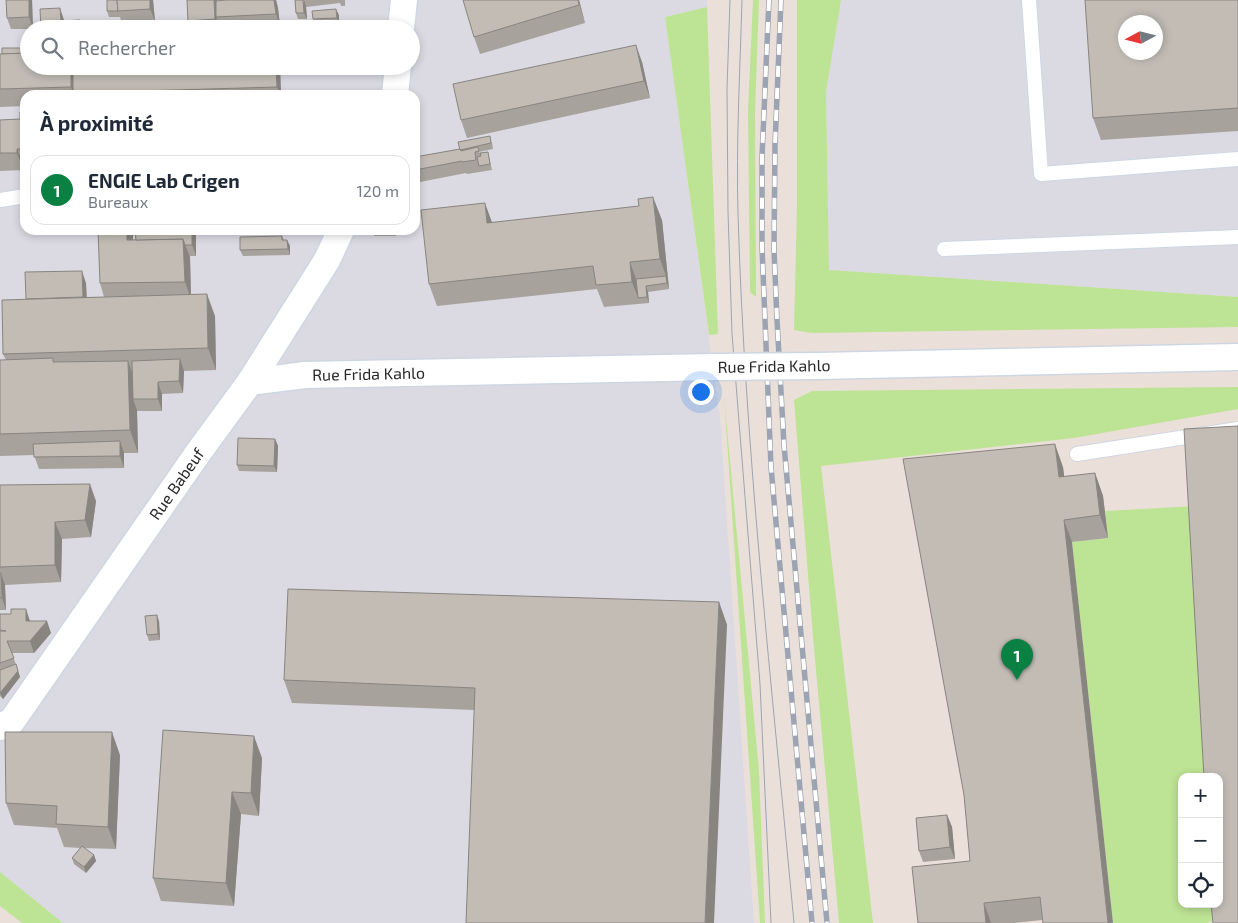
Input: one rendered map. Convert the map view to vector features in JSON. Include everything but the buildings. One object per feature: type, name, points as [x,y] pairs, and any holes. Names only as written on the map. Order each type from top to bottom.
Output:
[{"type":"street","points":[[403,20],[404,0]]},
{"type":"street","points":[[396,90],[397,75]]},
{"type":"street","name":"Rue Babeuf","points":[[0,727],[12,721],[198,453],[250,382],[328,260],[339,235]]},
{"type":"street","name":"Rue Frida Kahlo","points":[[250,382],[305,375],[1238,357]]},
{"type":"lane","points":[[1029,0],[1041,174],[1238,159]]},
{"type":"lane","points":[[0,200],[20,197]]},
{"type":"lane","points":[[944,249],[1238,238]]},
{"type":"lane","points":[[1077,454],[1238,429]]},
{"type":"shaded area","points":[[0,0],[707,0],[707,7],[665,17],[720,418],[754,923],[63,923],[0,872]]},
{"type":"shaded area","points":[[841,0],[1238,0],[1238,297],[829,270],[826,92]]},
{"type":"green space","points":[[753,0],[759,0],[755,112],[756,297],[750,292],[748,111]]},
{"type":"green space","points":[[797,0],[841,0],[826,92],[829,270],[1238,297],[1238,327],[811,333],[794,330],[797,206]]},
{"type":"green space","points":[[707,7],[718,334],[709,335],[665,17]]},
{"type":"green space","points":[[1238,387],[1238,409],[1074,438],[821,466],[873,923],[839,923],[794,400],[812,391]]},
{"type":"green space","points":[[724,396],[759,771],[765,923],[760,923]]},
{"type":"green space","points":[[1196,506],[1211,773],[1178,773],[1178,908],[1219,908],[1219,919],[1207,923],[1113,923],[1072,542],[1108,538],[1105,511]]},
{"type":"green space","points":[[0,872],[63,923],[22,923],[0,906]]},
{"type":"tram line","points":[[730,0],[727,89],[728,212],[732,334],[760,684],[771,923]]},
{"type":"tram line","points":[[742,0],[738,107],[738,214],[747,392],[760,569],[794,923]]},
{"type":"railway","points":[[769,0],[762,157],[762,247],[771,467],[812,923]]},
{"type":"railway","points":[[781,0],[775,145],[774,250],[777,320],[784,445],[827,923]]},
{"type":"place","name":"ENGIE Lab Crigen","points":[[1017,680]]}]
